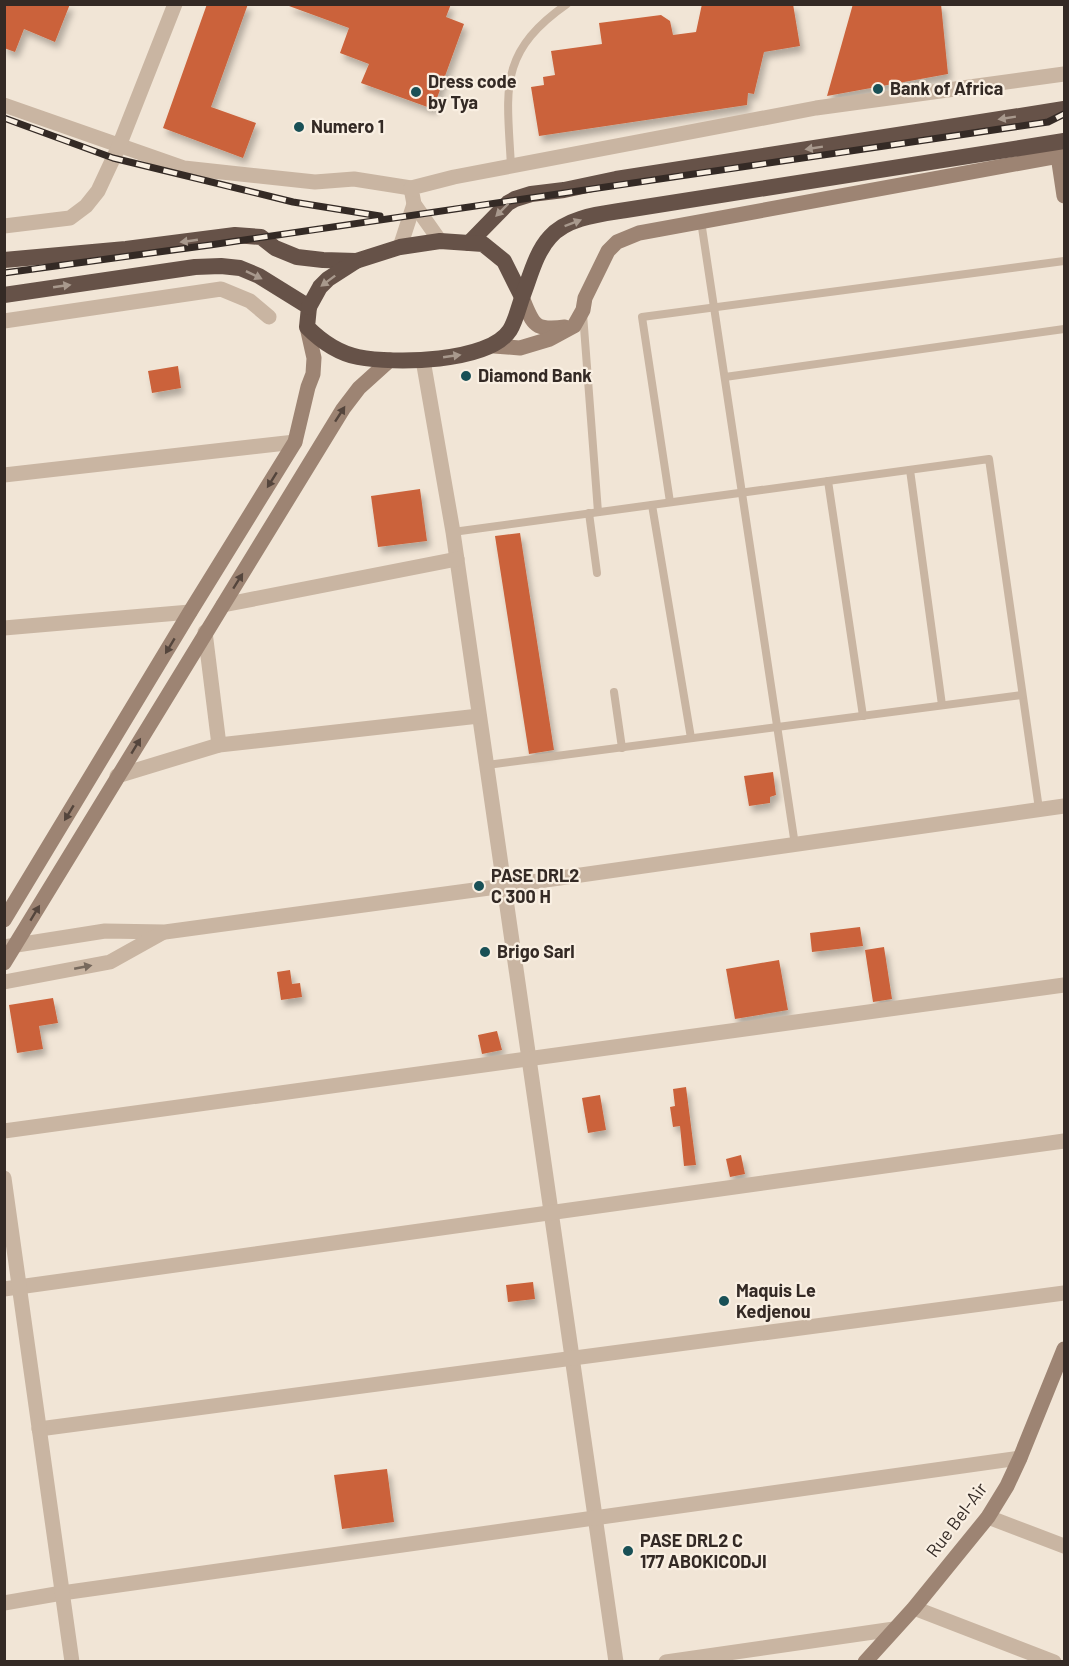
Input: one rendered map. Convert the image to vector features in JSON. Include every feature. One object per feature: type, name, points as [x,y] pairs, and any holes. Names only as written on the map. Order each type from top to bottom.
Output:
[{"type":"highway","points":[[469,243],[508,203],[531,194],[1065,109]]},
{"type":"highway","points":[[522,297],[504,261],[483,244],[440,241],[400,248],[356,261],[328,279],[320,287],[309,307],[308,327],[327,343],[342,352],[357,357],[423,360],[470,353],[494,346],[510,330],[542,248],[550,236],[564,226],[579,220],[626,210],[1062,151]]},
{"type":"highway","points":[[4,260],[126,249],[235,235],[261,237],[275,249],[297,256],[356,261]]},
{"type":"highway","points":[[4,295],[195,267],[221,266],[240,268],[259,276],[309,307]]},
{"type":"main road","points":[[494,346],[520,348],[550,339],[574,326],[608,251],[617,242],[639,233],[1062,151],[1065,196]]},
{"type":"main road","points":[[522,297],[531,320],[542,328],[574,326]]},
{"type":"main road","points":[[4,920],[190,612],[296,442],[313,374],[314,358],[308,327]]},
{"type":"main road","points":[[4,963],[10,947],[343,410],[359,388],[390,360]]},
{"type":"main road","name":"Rue Bel-Air","points":[[865,1662],[914,1608],[988,1517],[1007,1486],[1020,1458],[1065,1349]]},
{"type":"street","points":[[4,226],[70,218],[86,207],[98,191],[119,146],[175,4]]},
{"type":"street","points":[[4,105],[184,168],[315,183],[354,179],[411,188],[454,177],[511,168],[816,108],[1065,74]]},
{"type":"street","points":[[411,188],[414,204],[440,241]]},
{"type":"street","points":[[400,248],[414,204]]},
{"type":"street","points":[[4,321],[221,289],[250,301],[269,317]]},
{"type":"street","points":[[423,360],[453,532],[616,1662]]},
{"type":"street","points":[[4,475],[296,442]]},
{"type":"street","points":[[223,605],[457,559]]},
{"type":"street","points":[[4,628],[190,612]]},
{"type":"street","points":[[205,632],[219,746]]},
{"type":"street","points":[[117,776],[219,746],[479,716]]},
{"type":"street","points":[[10,947],[105,931],[165,932],[1065,806]]},
{"type":"street","points":[[4,982],[110,962],[165,932]]},
{"type":"street","points":[[4,1131],[1065,985]]},
{"type":"street","points":[[12,1288],[1065,1141]]},
{"type":"street","points":[[4,1178],[12,1288],[39,1429],[72,1662]]},
{"type":"street","points":[[39,1429],[1065,1293]]},
{"type":"street","points":[[4,1603],[1020,1458]]},
{"type":"street","points":[[988,1517],[1065,1546]]},
{"type":"street","points":[[914,1608],[1054,1662]]},
{"type":"street","points":[[666,1662],[894,1629]]},
{"type":"lane","points":[[511,168],[508,88],[517,55],[533,32],[567,4]]},
{"type":"lane","points":[[701,221],[795,845]]},
{"type":"lane","points":[[670,502],[642,317],[1065,261]]},
{"type":"lane","points":[[583,310],[598,512]]},
{"type":"lane","points":[[725,377],[1065,329]]},
{"type":"lane","points":[[453,532],[988,459],[1039,809]]},
{"type":"lane","points":[[910,470],[942,705]]},
{"type":"lane","points":[[828,481],[863,716]]},
{"type":"lane","points":[[652,505],[691,738]]},
{"type":"lane","points":[[589,513],[597,573]]},
{"type":"lane","points":[[614,692],[622,748]]},
{"type":"lane","points":[[487,765],[1022,695]]},
{"type":"building","points":[[4,4],[70,4],[55,42],[24,29],[15,52],[4,48]]},
{"type":"building","points":[[207,4],[248,4],[211,107],[256,123],[243,158],[163,128]]},
{"type":"building","points":[[289,4],[451,4],[446,17],[464,24],[433,109],[361,83],[369,64],[340,53],[349,28],[289,6]]},
{"type":"building","points":[[702,4],[793,4],[800,46],[764,52],[754,94],[748,93],[747,105],[539,136],[531,87],[544,85],[543,77],[555,75],[551,51],[602,44],[599,23],[661,15],[670,21],[673,35],[696,32]]},
{"type":"building","points":[[853,4],[941,4],[948,74],[827,96]]},
{"type":"building","points":[[178,366],[181,388],[152,393],[148,371]]},
{"type":"building","points":[[420,489],[427,541],[378,547],[371,496]]},
{"type":"building","points":[[520,533],[554,750],[529,754],[495,536]]},
{"type":"building","points":[[773,772],[776,795],[770,797],[770,803],[749,806],[744,776]]},
{"type":"building","points":[[860,927],[863,946],[812,952],[810,933]]},
{"type":"building","points":[[884,947],[892,999],[873,1002],[865,950]]},
{"type":"building","points":[[779,960],[788,1010],[735,1019],[726,969]]},
{"type":"building","points":[[290,970],[292,984],[300,983],[302,997],[281,1000],[277,972]]},
{"type":"building","points":[[53,998],[58,1023],[39,1026],[43,1049],[17,1053],[9,1005]]},
{"type":"building","points":[[497,1031],[502,1050],[482,1054],[478,1035]]},
{"type":"building","points":[[686,1087],[696,1165],[684,1166],[680,1126],[673,1127],[670,1107],[675,1106],[673,1089]]},
{"type":"building","points":[[600,1095],[606,1130],[588,1133],[582,1098]]},
{"type":"building","points":[[741,1155],[745,1174],[730,1177],[726,1159]]},
{"type":"building","points":[[533,1282],[535,1299],[508,1302],[506,1285]]},
{"type":"building","points":[[387,1469],[394,1522],[342,1529],[334,1475]]},
{"type":"railway","points":[[4,273],[1048,122],[1064,114]]},
{"type":"railway","points":[[4,118],[113,158],[293,202],[380,216]]},
{"type":"place","name":"Bank of Africa","points":[[878,89]]},
{"type":"place","name":"Dress code by Tya","points":[[416,92]]},
{"type":"place","name":"Numero 1","points":[[299,127]]},
{"type":"place","name":"Diamond Bank","points":[[466,376]]},
{"type":"place","name":"PASE DRL2 C 300 H","points":[[479,886]]},
{"type":"place","name":"Brigo Sarl","points":[[485,952]]},
{"type":"place","name":"Maquis Le Kedjenou","points":[[724,1301]]},
{"type":"place","name":"PASE DRL2 C 177 ABOKICODJI","points":[[628,1551]]}]
